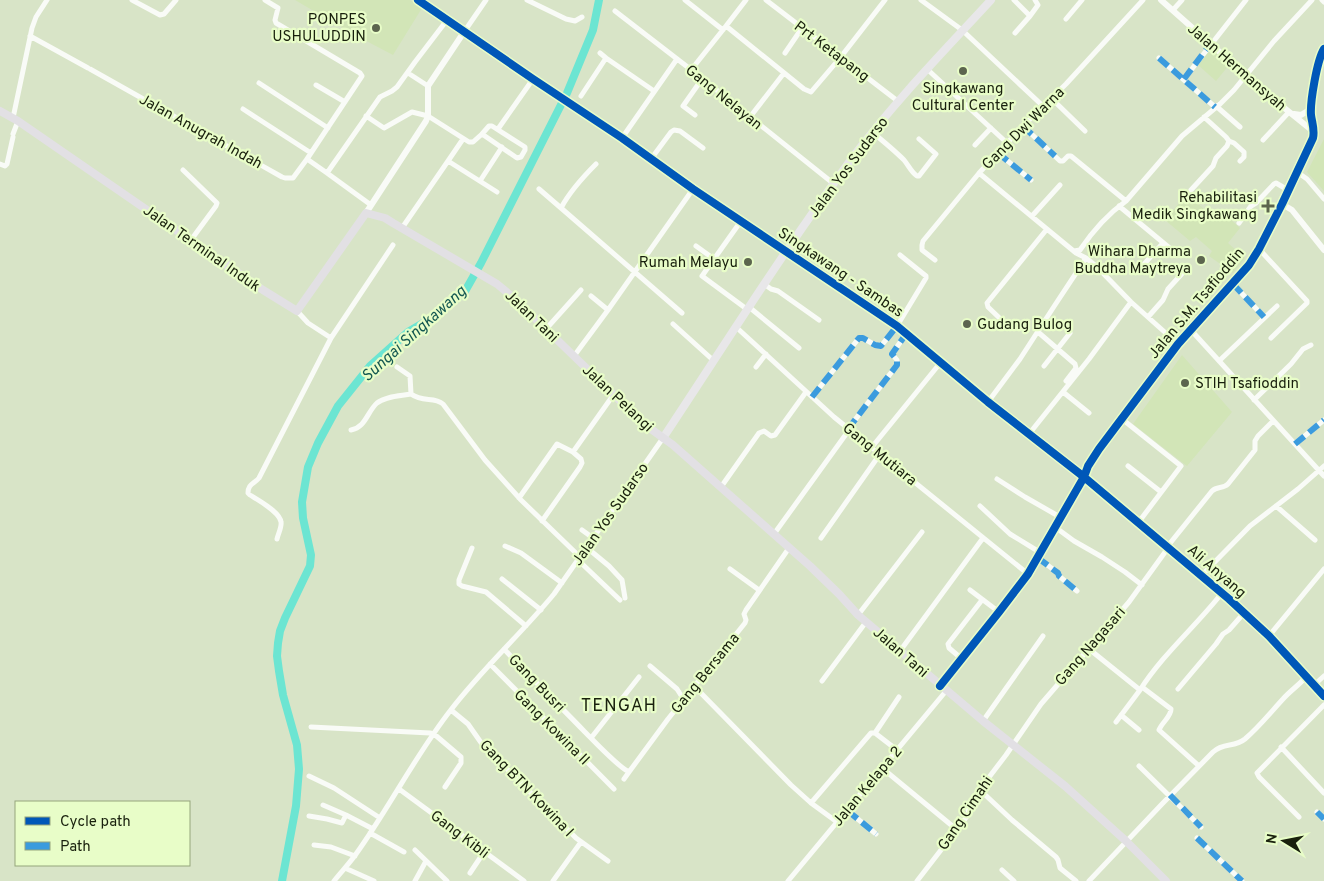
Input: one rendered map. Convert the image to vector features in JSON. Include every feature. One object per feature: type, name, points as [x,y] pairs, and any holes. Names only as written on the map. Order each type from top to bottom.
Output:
[{"type":"highway","name":"Jalan Terminal Induk","points":[[0,111],[263,290],[297,311]]},
{"type":"highway","name":"Jalan Tani","points":[[366,213],[385,218],[510,294],[574,356]]},
{"type":"highway","points":[[297,311],[366,213]]},
{"type":"highway","name":"Jalan Pelangi","points":[[574,356],[644,424],[663,438]]},
{"type":"highway","name":"Jalan Tani","points":[[663,438],[828,582],[866,622],[983,721],[1065,786],[1166,881]]},
{"type":"main road","name":"Jalan Yos Sudarso","points":[[663,438],[786,251],[872,132],[990,0]]},
{"type":"street","points":[[0,164],[5,166],[7,164],[30,36],[36,17],[48,0]]},
{"type":"street","points":[[132,0],[160,15],[164,14],[176,0]]},
{"type":"street","points":[[264,0],[278,8],[276,23],[361,75],[361,79],[307,159],[371,205]]},
{"type":"street","name":"Singkawang - Sambas","points":[[418,0],[533,80],[622,138],[693,189],[897,326],[988,402],[1084,477]]},
{"type":"street","points":[[366,213],[421,130],[428,116],[428,86],[486,0]]},
{"type":"street","points":[[527,0],[566,19],[575,21],[582,17]]},
{"type":"street","points":[[684,0],[725,28],[804,89],[811,92],[885,0]]},
{"type":"street","points":[[691,70],[746,0]]},
{"type":"street","name":"Prt Ketapang","points":[[766,0],[899,102]]},
{"type":"street","points":[[921,0],[962,30],[1044,107]]},
{"type":"street","points":[[1014,0],[1030,16]]},
{"type":"street","points":[[1015,33],[1038,5],[1035,0]]},
{"type":"street","points":[[1066,19],[1082,0]]},
{"type":"street","name":"Gang Dwi Warna","points":[[934,260],[922,250],[922,245],[979,173],[1100,49],[1143,0]]},
{"type":"street","name":"Jalan Hermansyah","points":[[1161,0],[1314,132]]},
{"type":"street","points":[[1173,10],[1182,0]]},
{"type":"street","points":[[1184,79],[1246,0]]},
{"type":"street","points":[[1077,251],[1126,201],[1182,136],[1234,90],[1274,41],[1312,0]]},
{"type":"street","name":"Gang Nelayan","points":[[614,11],[834,184]]},
{"type":"street","points":[[327,174],[380,97],[397,87],[447,20]]},
{"type":"street","points":[[785,53],[802,28]]},
{"type":"street","name":"Jalan Anugrah Indah","points":[[30,36],[282,177],[294,177],[307,159]]},
{"type":"street","name":"Jalan S.M. Tsafioddin","points":[[1084,477],[1088,466],[1178,344],[1249,265],[1258,249],[1311,144],[1314,132],[1311,109],[1318,63],[1324,49]]},
{"type":"street","points":[[600,53],[654,91]]},
{"type":"street","points":[[581,96],[606,58]]},
{"type":"street","points":[[1159,58],[1240,127]]},
{"type":"street","points":[[622,138],[677,59]]},
{"type":"street","points":[[927,69],[1007,143]]},
{"type":"street","points":[[408,73],[428,86]]},
{"type":"street","points":[[750,117],[784,73]]},
{"type":"street","points":[[695,115],[683,106],[702,79]]},
{"type":"street","points":[[498,129],[533,80]]},
{"type":"street","points":[[259,83],[328,128]]},
{"type":"street","points":[[316,85],[345,102]]},
{"type":"street","points":[[1052,99],[1085,131]]},
{"type":"street","points":[[243,109],[311,153]]},
{"type":"street","points":[[1263,140],[1289,112],[1301,115],[1311,109]]},
{"type":"street","points":[[366,116],[384,128],[412,112],[428,116],[472,143],[489,126],[492,126],[526,148],[519,158],[482,134]]},
{"type":"street","points":[[1204,117],[1229,141],[1244,152],[1244,157],[1240,161]]},
{"type":"street","points":[[1023,126],[1060,161],[1071,156],[1126,201]]},
{"type":"street","points":[[975,145],[991,128]]},
{"type":"street","points":[[651,159],[674,130],[680,131],[703,148]]},
{"type":"street","points":[[872,132],[918,176],[936,154],[919,139]]},
{"type":"street","points":[[402,228],[463,139]]},
{"type":"street","points":[[1191,190],[1213,166],[1216,158],[1229,141]]},
{"type":"street","points":[[480,181],[502,147]]},
{"type":"street","points":[[998,153],[1031,180]]},
{"type":"street","points":[[448,161],[497,192]]},
{"type":"street","points":[[561,208],[570,193],[596,164]]},
{"type":"street","points":[[183,170],[217,203],[191,240]]},
{"type":"street","points":[[1297,172],[1307,179],[1324,199]]},
{"type":"street","points":[[979,173],[1077,251],[1079,255],[1086,257],[1131,302],[1178,344]]},
{"type":"street","points":[[1239,223],[1251,206],[1274,184],[1276,183],[1288,190]]},
{"type":"street","points":[[1032,216],[1060,185]]},
{"type":"street","points":[[539,189],[682,313]]},
{"type":"street","points":[[574,356],[693,189]]},
{"type":"street","points":[[1282,204],[1292,210],[1324,250]]},
{"type":"street","points":[[1119,206],[1172,250]]},
{"type":"street","points":[[741,221],[702,276],[748,308],[799,348]]},
{"type":"street","points":[[1010,328],[988,307],[987,303],[1047,229]]},
{"type":"street","points":[[1137,272],[1163,243]]},
{"type":"street","points":[[277,539],[281,522],[278,516],[248,493],[249,486],[260,476],[331,338],[393,245]]},
{"type":"street","points":[[696,246],[714,259]]},
{"type":"street","points":[[1258,249],[1307,300],[1307,303],[1271,338]]},
{"type":"street","points":[[812,398],[859,338],[881,346],[897,326],[926,278],[900,255]]},
{"type":"street","points":[[988,402],[1020,359],[1086,257]]},
{"type":"street","points":[[1148,317],[1163,300],[1165,292],[1188,267]]},
{"type":"street","points":[[764,284],[778,291],[819,320]]},
{"type":"street","points":[[1233,284],[1264,317]]},
{"type":"street","points":[[546,329],[581,290]]},
{"type":"street","points":[[591,296],[608,310]]},
{"type":"street","points":[[1029,434],[1131,302]]},
{"type":"street","points":[[1219,362],[1277,306]]},
{"type":"street","points":[[297,311],[308,323],[331,338]]},
{"type":"street","points":[[673,324],[714,361]]},
{"type":"street","name":"Gang Mutiara","points":[[736,327],[849,430],[1028,574]]},
{"type":"street","points":[[1190,329],[1273,421],[1322,468],[1324,476]]},
{"type":"street","points":[[1038,332],[1076,366],[1066,381]]},
{"type":"street","points":[[1044,366],[1070,333]]},
{"type":"street","points":[[774,534],[897,365],[897,360],[892,354],[906,334]]},
{"type":"street","points":[[1254,400],[1291,364],[1303,349],[1311,345]]},
{"type":"street","points":[[756,367],[766,354]]},
{"type":"street","points":[[872,447],[941,362]]},
{"type":"street","points":[[397,367],[410,376],[411,394]]},
{"type":"street","points":[[721,487],[759,433],[764,431],[771,436],[775,435],[806,392]]},
{"type":"street","points":[[1063,392],[1089,413]]},
{"type":"street","points":[[351,430],[362,425],[378,402],[391,397],[411,394],[419,399],[436,400],[443,404],[485,460],[519,498],[623,599],[623,582],[609,566],[586,547]]},
{"type":"street","points":[[573,452],[614,394]]},
{"type":"street","points":[[1122,419],[1181,466],[1138,523]]},
{"type":"street","points":[[1295,444],[1324,420]]},
{"type":"street","name":"Gang Nagasari","points":[[1013,745],[1041,704],[1142,585],[1168,547],[1212,491],[1216,488],[1223,488],[1228,484],[1255,450],[1255,441],[1258,436],[1273,421]]},
{"type":"street","name":"Jalan Yos Sudarso","points":[[334,881],[355,856],[451,710],[490,664],[541,610],[562,583],[663,438]]},
{"type":"street","points":[[519,498],[555,445],[559,444],[581,458],[581,465],[542,521]]},
{"type":"street","points":[[821,538],[880,454]]},
{"type":"street","points":[[1128,466],[1161,492]]},
{"type":"street","points":[[1201,576],[1244,531],[1322,468]]},
{"type":"street","name":"Jalan Kelapa 2","points":[[790,879],[897,750],[962,659],[1028,574],[1084,477]]},
{"type":"street","name":"Ali Anyang","points":[[1084,477],[1244,613],[1269,636],[1324,696]]},
{"type":"street","points":[[997,479],[1025,498],[1060,517]]},
{"type":"street","points":[[980,506],[1010,534],[1039,555],[1077,591]]},
{"type":"street","points":[[1276,506],[1315,540]]},
{"type":"street","points":[[1055,527],[1074,542],[1102,557],[1142,585]]},
{"type":"street","points":[[582,530],[593,538]]},
{"type":"street","points":[[858,615],[922,532]]},
{"type":"street","points":[[900,651],[982,538]]},
{"type":"street","points":[[505,546],[521,553],[562,583]]},
{"type":"street","points":[[472,548],[459,584],[482,590],[489,594],[526,626]]},
{"type":"street","name":"Gang Bersama","points":[[629,772],[668,719],[746,622],[744,614],[746,610],[789,548]]},
{"type":"street","points":[[730,569],[760,590]]},
{"type":"street","points":[[1269,636],[1324,569]]},
{"type":"street","points":[[502,580],[541,610]]},
{"type":"street","points":[[970,590],[999,612]]},
{"type":"street","points":[[1116,722],[1174,646],[1208,611],[1222,593]]},
{"type":"street","points":[[962,659],[949,648],[948,644],[982,600]]},
{"type":"street","points":[[1178,689],[1223,634],[1244,613]]},
{"type":"street","points":[[822,681],[866,622]]},
{"type":"street","points":[[983,721],[1044,636]]},
{"type":"street","name":"Gang Busri","points":[[504,649],[591,738],[629,772]]},
{"type":"street","points":[[1088,649],[1171,709],[1170,714],[1159,730],[1198,766]]},
{"type":"street","name":"Gang Kowina II","points":[[490,664],[614,789]]},
{"type":"street","points":[[650,666],[677,689],[684,700]]},
{"type":"street","points":[[591,738],[639,676]]},
{"type":"street","points":[[1314,685],[1324,676]]},
{"type":"street","points":[[1089,881],[1218,747],[1235,744],[1244,739],[1306,677]]},
{"type":"street","points":[[694,687],[791,785],[837,822]]},
{"type":"street","points":[[811,803],[869,734],[875,733],[899,698]]},
{"type":"street","points":[[1299,817],[1257,775],[1258,771],[1324,705]]},
{"type":"street","name":"Gang BTN Kowina I","points":[[451,710],[468,724],[482,744],[581,842],[608,861]]},
{"type":"street","points":[[1121,715],[1139,730]]},
{"type":"street","points":[[311,728],[430,732],[461,757],[461,763],[445,787]]},
{"type":"street","points":[[875,733],[897,750]]},
{"type":"street","name":"Gang Cimahi","points":[[916,881],[968,815],[967,806],[1013,745]]},
{"type":"street","points":[[1282,747],[1324,793]]},
{"type":"street","points":[[1140,766],[1202,827]]},
{"type":"street","points":[[882,768],[956,829]]},
{"type":"street","points":[[624,778],[629,772]]},
{"type":"street","points":[[308,776],[334,788],[380,818]]},
{"type":"street","name":"Gang Kibli","points":[[399,788],[523,880]]},
{"type":"street","points":[[980,790],[1056,857],[1060,868],[1076,881]]},
{"type":"street","points":[[323,805],[346,815],[404,852]]},
{"type":"street","points":[[848,811],[876,834]]},
{"type":"street","points":[[1317,812],[1324,819]]},
{"type":"street","points":[[309,816],[342,823],[346,815]]},
{"type":"street","points":[[1197,838],[1242,881]]},
{"type":"street","points":[[554,881],[581,842]]},
{"type":"street","points":[[314,846],[331,847],[355,856]]},
{"type":"street","points":[[415,850],[446,881]]},
{"type":"street","points":[[470,873],[484,852]]},
{"type":"street","points":[[415,881],[426,860]]},
{"type":"street","points":[[345,868],[362,879],[374,881]]},
{"type":"street","points":[[1002,870],[1014,881]]},
{"type":"street","points":[[790,879],[798,881]]},
{"type":"shaded area","name":"PONPES USHULUDDIN","points":[[295,0],[410,0],[422,8],[393,55]]},
{"type":"shaded area","points":[[1210,48],[1230,64],[1216,81],[1198,65]]},
{"type":"shaded area","points":[[1324,139],[1324,191],[1307,172]]},
{"type":"shaded area","points":[[1187,194],[1213,217],[1220,210],[1240,228],[1228,243],[1245,258],[1233,273],[1209,256],[1212,251],[1196,237],[1190,241],[1165,220]]},
{"type":"shaded area","name":"STIH Tsafioddin","points":[[1182,355],[1232,412],[1187,466],[1133,424]]},
{"type":"waterway","name":"Sungai Singkawang","points":[[282,881],[296,806],[299,769],[297,745],[283,695],[277,656],[280,631],[310,566],[311,555],[303,518],[302,502],[308,467],[318,443],[338,406],[370,366],[408,332],[430,319],[464,293],[567,93],[593,30],[599,0]]},
{"type":"marked path","points":[[1184,79],[1211,43]]},
{"type":"marked path","points":[[1159,58],[1215,107]]},
{"type":"marked path","points":[[1023,126],[1055,156]]},
{"type":"marked path","points":[[998,153],[1031,180]]},
{"type":"marked path","points":[[1233,284],[1264,317]]},
{"type":"marked path","points":[[812,397],[859,338],[881,346],[897,326]]},
{"type":"marked path","points":[[848,429],[897,365],[897,360],[892,354],[906,334]]},
{"type":"marked path","points":[[1295,444],[1324,420]]},
{"type":"marked path","points":[[1038,558],[1077,591]]},
{"type":"marked path","points":[[1170,795],[1201,827]]},
{"type":"marked path","points":[[848,811],[876,834]]},
{"type":"marked path","points":[[1317,812],[1324,819]]},
{"type":"marked path","points":[[1197,838],[1242,881]]},
{"type":"cycle path","points":[[418,0],[622,138],[693,189],[897,326],[988,402],[1084,477],[1229,599],[1269,636],[1324,696]]},
{"type":"cycle path","points":[[940,686],[1028,574],[1099,449],[1178,344],[1249,265],[1259,249],[1313,138],[1312,101],[1317,71],[1324,49]]},
{"type":"place","name":"PONPES USHULUDDIN","points":[[376,28]]},
{"type":"place","name":"Singkawang Cultural Center","points":[[963,71]]},
{"type":"place","name":"Rehabilitasi Medik Singkawang","points":[[1268,206]]},
{"type":"place","name":"Wihara Dharma Buddha Maytreya","points":[[1201,260]]},
{"type":"place","name":"Rumah Melayu","points":[[748,262]]},
{"type":"place","name":"Gudang Bulog","points":[[967,324]]},
{"type":"place","name":"STIH Tsafioddin","points":[[1185,383]]},
{"type":"district","name":"TENGAH","points":[[619,705]]}]
